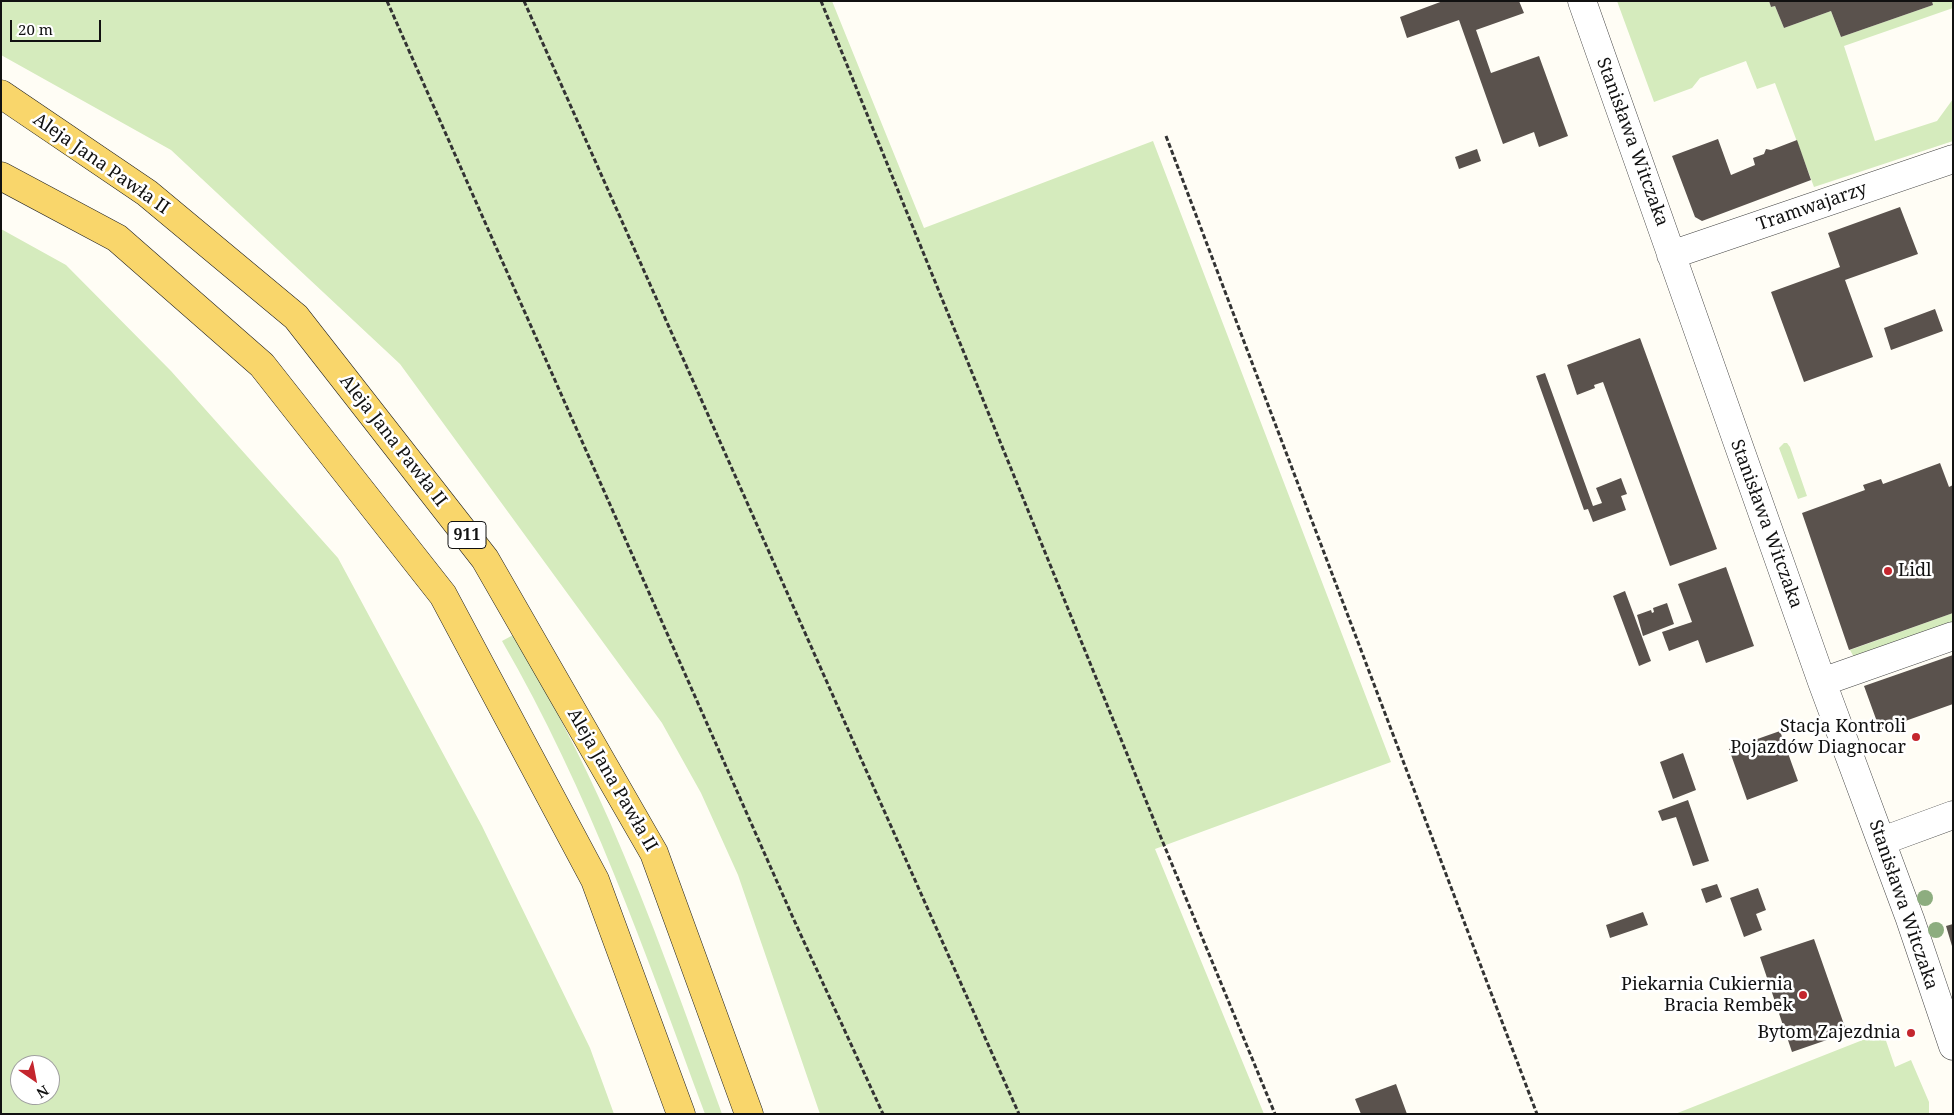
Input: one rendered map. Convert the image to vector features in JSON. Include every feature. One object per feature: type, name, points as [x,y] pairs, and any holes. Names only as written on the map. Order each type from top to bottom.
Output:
[{"type":"main road","name":"Aleja Jana Pawła II","points":[[1,94],[147,192],[296,317],[485,559],[654,853],[749,1114]]},
{"type":"main road","points":[[1,176],[116,238],[262,365],[443,595],[595,880],[681,1114]]},
{"type":"street","name":"Stanisława Witczaka","points":[[1582,1],[1822,682],[1882,841],[1953,1046]]},
{"type":"street","name":"Tramwajarzy","points":[[1672,255],[1953,159]]},
{"type":"street","points":[[1822,682],[1953,636]]},
{"type":"street","points":[[1882,841],[1953,815]]},
{"type":"path","points":[[387,1],[790,912],[883,1114]]},
{"type":"path","points":[[524,1],[1019,1114]]},
{"type":"path","points":[[821,1],[1167,854],[1275,1114]]},
{"type":"path","points":[[1166,136],[1537,1114]]},
{"type":"green space","points":[[1,1],[832,1],[924,228],[1153,141],[1391,762],[1155,849],[1264,1114],[820,1114],[738,875],[701,793],[662,723],[400,364],[171,150],[1,55]]},
{"type":"green space","points":[[1617,1],[1769,1],[1771,7],[1775,6],[1784,28],[1831,11],[1841,37],[1933,5],[1932,1],[1953,1],[1953,8],[1844,46],[1875,141],[1937,121],[1953,99],[1953,141],[1814,187],[1775,83],[1757,89],[1746,61],[1700,78],[1692,88],[1654,102]]},
{"type":"green space","points":[[1,229],[66,265],[171,371],[338,558],[482,826],[590,1048],[614,1114],[1,1114]]},
{"type":"green space","points":[[1784,443],[1787,443],[1790,447],[1807,496],[1798,499],[1779,448]]},
{"type":"green space","points":[[1953,613],[1953,624],[1856,661],[1850,650]]},
{"type":"green space","points":[[515,634],[576,749],[609,820],[654,929],[722,1114],[705,1114],[614,873],[589,814],[562,755],[502,641]]},
{"type":"green space","points":[[1883,1032],[1895,1067],[1911,1060],[1929,1102],[1929,1114],[1675,1114]]},
{"type":"building","points":[[1443,1],[1519,1],[1524,13],[1476,30],[1491,73],[1539,56],[1568,136],[1539,147],[1534,132],[1503,144],[1459,20],[1407,38],[1400,17]]},
{"type":"building","points":[[1769,1],[1932,1],[1933,5],[1841,37],[1831,11],[1784,28],[1775,6],[1771,7]]},
{"type":"building","points":[[1718,139],[1731,175],[1755,165],[1753,158],[1764,154],[1766,149],[1771,150],[1797,140],[1811,180],[1702,221],[1695,217],[1672,156]]},
{"type":"building","points":[[1477,149],[1481,161],[1459,169],[1455,157]]},
{"type":"building","points":[[1900,207],[1918,254],[1845,280],[1873,357],[1804,382],[1771,292],[1840,267],[1828,233]]},
{"type":"building","points":[[1935,309],[1943,331],[1891,350],[1884,328]]},
{"type":"building","points":[[1640,338],[1717,549],[1670,566],[1603,382],[1594,385],[1595,388],[1577,395],[1567,365]]},
{"type":"building","points":[[1545,373],[1593,506],[1602,503],[1596,488],[1621,478],[1627,494],[1621,496],[1626,510],[1593,522],[1588,509],[1584,510],[1536,376]]},
{"type":"building","name":"Lidl","points":[[1940,463],[1949,487],[1953,485],[1953,613],[1849,650],[1802,513],[1865,490],[1863,485],[1881,479],[1883,484]]},
{"type":"building","points":[[1726,567],[1754,646],[1706,663],[1698,640],[1669,651],[1662,632],[1692,622],[1678,584]]},
{"type":"building","points":[[1625,591],[1651,661],[1639,666],[1613,596]]},
{"type":"building","points":[[1667,603],[1674,624],[1643,636],[1637,615],[1651,610],[1652,613],[1654,612],[1653,608]]},
{"type":"building","points":[[1953,655],[1953,704],[1880,730],[1864,686]]},
{"type":"building","points":[[1780,731],[1798,781],[1747,800],[1729,749]]},
{"type":"building","points":[[1683,753],[1696,790],[1673,799],[1660,762]]},
{"type":"building","points":[[1688,800],[1709,861],[1693,866],[1676,817],[1662,821],[1658,811]]},
{"type":"building","points":[[1717,884],[1722,897],[1706,903],[1701,889]]},
{"type":"building","points":[[1758,888],[1766,910],[1756,914],[1762,930],[1744,937],[1730,898]]},
{"type":"building","points":[[1643,912],[1648,925],[1610,938],[1606,925]]},
{"type":"building","points":[[1953,924],[1953,946],[1952,946],[1946,926]]},
{"type":"building","name":"Piekarnia Cukiernia Bracia Rembek","points":[[1814,939],[1847,1033],[1792,1052],[1760,957]]},
{"type":"building","points":[[1396,1084],[1407,1114],[1361,1114],[1355,1099]]},
{"type":"place","name":"Lidl","points":[[1888,571]]},
{"type":"place","name":"Stacja Kontroli Pojazdów Diagnocar","points":[[1916,737]]},
{"type":"place","name":"Piekarnia Cukiernia Bracia Rembek","points":[[1803,995]]},
{"type":"place","name":"Bytom Zajezdnia","points":[[1911,1033]]}]
